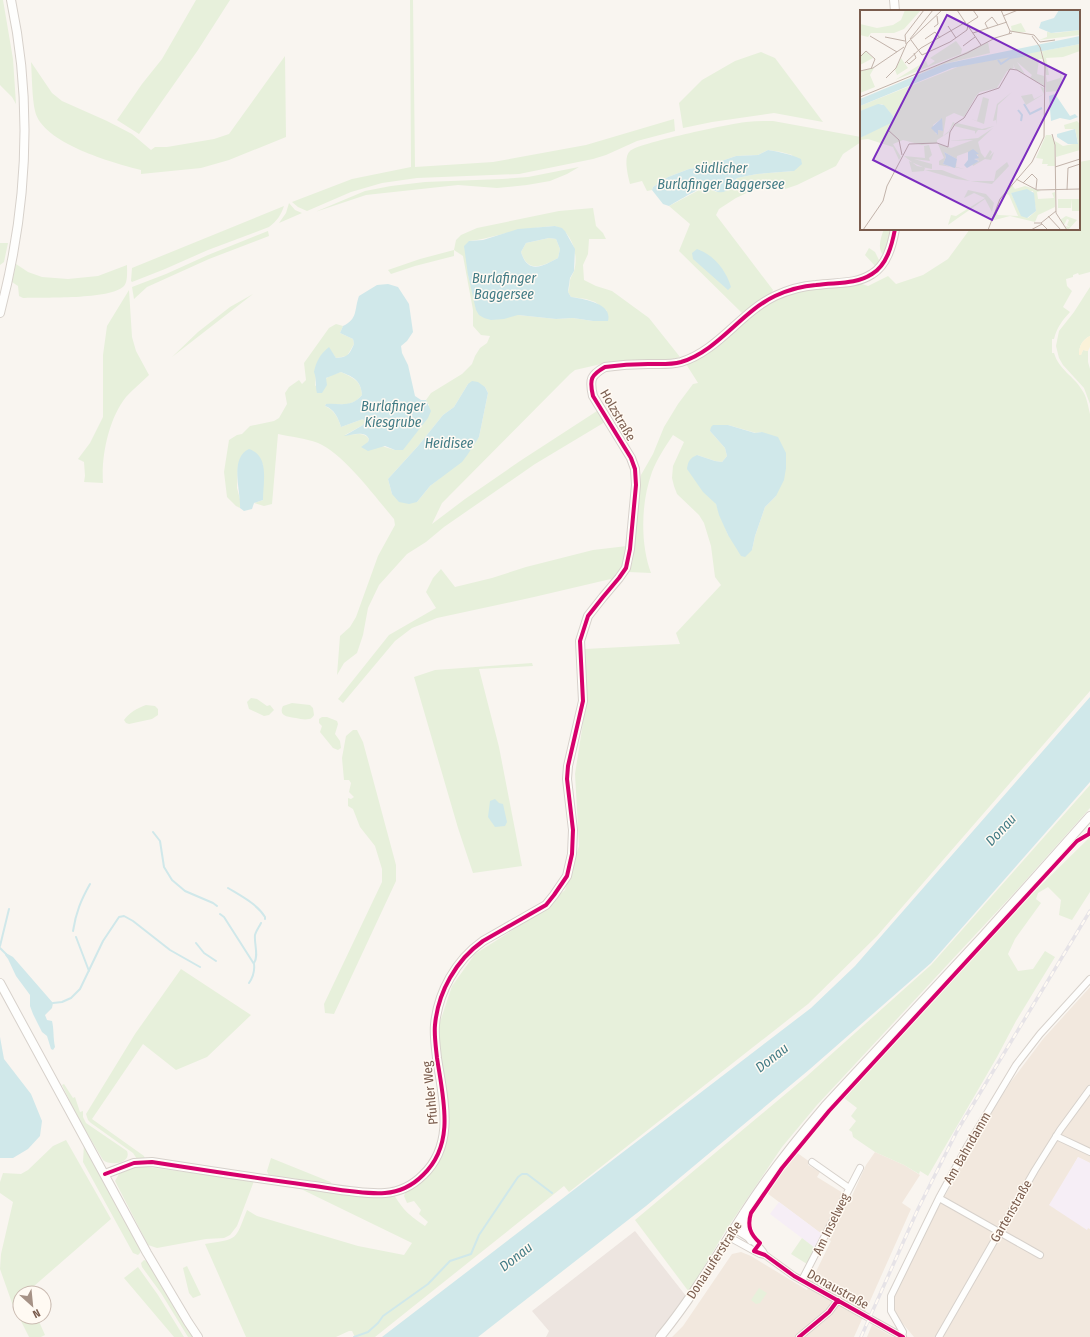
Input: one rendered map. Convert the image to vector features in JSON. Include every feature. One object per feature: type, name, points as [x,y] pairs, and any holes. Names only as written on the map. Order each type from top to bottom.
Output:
[{"type":"street","points":[[0,312],[14,249],[23,187],[25,113],[18,34],[11,0]]},
{"type":"street","name":"Holzstraße","points":[[571,807],[568,766],[583,701],[580,641],[588,616],[620,578],[626,568],[632,535],[636,485],[635,469],[631,458],[593,396],[591,386],[592,376],[605,366],[680,362],[702,353],[756,308],[775,296],[794,288],[816,284],[847,283],[860,280],[873,274],[884,262],[889,252],[895,230]]},
{"type":"street","name":"Pfuhler Weg","points":[[105,1174],[134,1163],[152,1162],[369,1193],[398,1191],[416,1181],[428,1171],[436,1159],[444,1138],[444,1104],[436,1047],[435,1025],[442,996],[453,972],[474,947],[546,905],[562,885],[567,876],[572,854],[573,830],[571,807]]},
{"type":"street","name":"Donauuferstraße","points":[[660,1337],[676,1317],[729,1238],[744,1212],[783,1156],[825,1106],[983,936],[1090,816]]},
{"type":"street","name":"Am Bahndamm","points":[[902,1337],[903,1332],[891,1310],[891,1296],[939,1198],[1016,1065],[1040,1034],[1090,979]]},
{"type":"street","points":[[0,983],[158,1272],[198,1337]]},
{"type":"street","name":"Gartenstraße","points":[[939,1337],[1056,1136],[1090,1090]]},
{"type":"street","points":[[1056,1136],[1090,1152]]},
{"type":"street","points":[[812,1162],[849,1188]]},
{"type":"street","name":"Am Inselweg","points":[[802,1280],[860,1168]]},
{"type":"street","points":[[939,1198],[1040,1254]]},
{"type":"street","points":[[744,1212],[745,1231],[751,1240]]},
{"type":"street","name":"Donaustraße","points":[[734,1229],[751,1240],[763,1251],[765,1255]]},
{"type":"street","name":"Donaustraße","points":[[729,1238],[760,1254],[765,1255],[802,1280],[902,1337]]},
{"type":"street","points":[[799,1337],[829,1312],[838,1300]]},
{"type":"shaded area","points":[[1090,987],[1090,1163],[1078,1157],[1072,1168],[1087,1229],[1088,1227],[1090,1229],[1090,1337],[914,1337],[899,1319],[894,1308],[894,1302],[895,1295],[925,1232],[984,1125],[1010,1083],[1043,1039]]},
{"type":"shaded area","points":[[796,1152],[810,1162],[808,1165],[820,1172],[817,1177],[851,1198],[866,1165],[875,1152],[904,1165],[920,1175],[902,1203],[911,1209],[854,1337],[672,1337],[683,1326],[732,1254],[741,1252],[751,1256],[807,1290],[831,1241],[767,1193]]},
{"type":"shaded area","points":[[1078,1157],[1090,1163],[1090,1229],[1088,1228],[1087,1230],[1049,1205]]},
{"type":"shaded area","points":[[779,1202],[822,1234],[815,1248],[770,1214]]},
{"type":"shaded area","points":[[635,1231],[686,1296],[655,1337],[546,1337],[549,1331],[532,1311]]},
{"type":"shaded area","points":[[872,1325],[893,1337],[867,1337]]},
{"type":"green space","points":[[0,0],[3,0],[13,59],[16,104],[12,97],[0,85]]},
{"type":"green space","points":[[196,0],[230,0],[198,50],[139,134],[117,120],[142,84],[162,59]]},
{"type":"green space","points":[[410,0],[413,0],[415,167],[493,162],[586,145],[674,119],[675,131],[637,141],[606,155],[593,159],[519,174],[417,178],[382,183],[351,192],[307,211],[298,207],[292,202],[352,179],[411,167]]},
{"type":"green space","points":[[761,52],[775,58],[823,122],[774,113],[712,122],[683,128],[679,103],[702,80],[735,61]]},
{"type":"green space","points":[[285,56],[286,137],[229,160],[201,168],[141,174],[141,170],[97,157],[64,142],[51,133],[40,122],[35,111],[31,62],[52,93],[62,101],[132,134],[151,150],[155,147],[167,147],[214,139],[229,134]]},
{"type":"green space","points":[[773,121],[860,137],[860,143],[843,154],[836,166],[797,185],[785,189],[767,185],[736,198],[719,209],[716,215],[773,290],[770,295],[742,313],[679,251],[690,224],[669,206],[703,188],[711,189],[716,192],[731,188],[737,178],[757,174],[794,171],[792,155],[768,150],[758,155],[736,156],[707,166],[689,169],[668,177],[653,187],[652,190],[647,191],[642,181],[630,184],[626,162],[630,151],[649,143],[736,123]]},
{"type":"green space","points":[[1090,160],[1090,272],[1079,275],[1078,273],[1073,275],[1073,277],[1066,279],[1067,286],[1072,291],[1063,307],[1070,312],[1060,324],[1054,339],[1052,339],[1052,353],[1054,353],[1059,364],[1079,385],[1084,393],[1090,414],[1090,691],[877,936],[808,1004],[569,1192],[564,1186],[375,1337],[355,1337],[352,1331],[349,1331],[336,1337],[246,1337],[205,1244],[224,1241],[234,1236],[240,1227],[247,1210],[257,1216],[358,1246],[404,1255],[412,1243],[303,1190],[394,1195],[404,1209],[415,1219],[425,1226],[428,1222],[419,1214],[421,1210],[414,1201],[407,1203],[404,1196],[406,1191],[436,1165],[446,1146],[449,1125],[437,1031],[452,986],[475,954],[533,917],[565,890],[579,846],[575,774],[587,697],[585,649],[680,644],[676,633],[721,585],[715,577],[711,546],[704,523],[699,515],[677,494],[674,486],[672,478],[673,466],[684,442],[673,435],[654,467],[648,484],[646,496],[643,522],[645,549],[651,573],[629,572],[633,560],[641,475],[653,454],[664,427],[678,404],[693,384],[698,383],[686,364],[698,358],[775,299],[805,289],[862,284],[868,286],[888,276],[896,284],[923,275],[948,259],[969,230],[1080,230],[1080,162]],"holes":[[[728,425],[756,433],[762,432],[776,496],[765,507],[752,550],[728,535],[697,455],[722,462],[727,456],[725,448],[710,431]]]},
{"type":"green space","points":[[579,167],[550,181],[527,185],[497,188],[458,185],[366,195],[315,212],[365,191],[391,186],[425,182],[528,177]]},
{"type":"green space","points":[[289,203],[295,210],[302,213],[279,223],[286,213]]},
{"type":"green space","points":[[284,206],[278,218],[269,227],[208,250],[132,282],[131,281],[132,268]]},
{"type":"green space","points":[[593,208],[596,226],[603,233],[606,239],[589,239],[588,254],[583,265],[584,280],[612,291],[649,318],[680,357],[670,360],[610,362],[575,370],[570,374],[442,503],[432,524],[520,461],[597,411],[605,422],[535,464],[407,554],[379,585],[368,608],[363,635],[357,653],[344,663],[337,675],[340,636],[350,627],[356,617],[378,556],[395,525],[394,519],[359,477],[328,448],[313,441],[278,434],[272,504],[264,506],[254,503],[263,500],[263,464],[238,464],[237,488],[240,499],[240,508],[227,497],[224,472],[229,440],[242,434],[250,426],[274,421],[279,418],[287,404],[285,393],[289,387],[299,380],[302,384],[306,380],[304,363],[329,328],[336,324],[343,326],[340,333],[353,339],[354,344],[347,356],[336,358],[333,354],[316,377],[315,386],[331,375],[341,372],[356,380],[360,386],[362,395],[358,399],[350,404],[326,404],[325,406],[335,414],[341,427],[363,419],[365,422],[363,425],[345,435],[364,435],[369,439],[368,442],[395,450],[429,405],[426,400],[431,393],[462,374],[472,364],[480,348],[487,343],[490,336],[481,335],[473,326],[473,310],[463,256],[454,250],[456,240],[461,235],[477,228],[559,211]],"holes":[[[555,226],[566,233],[570,238],[575,251],[576,258],[574,271],[570,280],[568,292],[571,297],[595,302],[607,311],[593,321],[573,318],[556,319],[518,315],[472,290],[468,275],[469,241],[527,229]],[[468,384],[485,387],[488,393],[479,437],[440,478],[430,486],[417,502],[392,494],[388,479],[418,446],[443,415],[454,407]]]},
{"type":"green space","points":[[884,230],[893,230],[891,239],[883,255],[880,249]]},
{"type":"green space","points":[[268,231],[269,236],[209,259],[147,287],[134,299],[132,287]]},
{"type":"green space","points":[[549,238],[556,239],[560,249],[558,258],[547,264],[532,266],[524,259],[521,252],[526,243]]},
{"type":"green space","points":[[0,243],[8,243],[4,262],[0,265]]},
{"type":"green space","points":[[869,248],[875,252],[879,260],[876,267],[865,255]]},
{"type":"green space","points":[[454,250],[454,256],[391,274],[388,270],[420,259]]},
{"type":"green space","points":[[16,264],[28,272],[42,277],[68,279],[98,276],[127,265],[127,279],[124,286],[105,294],[76,297],[23,298],[19,296],[18,286],[12,282]]},
{"type":"green space","points":[[1090,287],[1090,336],[1085,339],[1082,344],[1079,355],[1081,355],[1083,350],[1088,351],[1088,362],[1090,369],[1090,404],[1084,388],[1063,365],[1059,358],[1056,346],[1059,331],[1074,312]]},
{"type":"green space","points":[[129,290],[132,337],[136,351],[149,375],[126,397],[115,416],[107,438],[105,449],[103,461],[103,483],[84,482],[84,462],[78,459],[90,443],[103,417],[103,355],[107,326]]},
{"type":"green space","points":[[253,294],[172,357],[198,332],[230,307]]},
{"type":"green space","points":[[627,546],[623,566],[615,578],[437,618],[412,628],[395,641],[343,703],[338,699],[389,635],[436,608],[426,592],[433,578],[441,569],[455,587],[593,550]]},
{"type":"green space","points":[[532,663],[533,666],[479,669],[499,747],[522,866],[473,873],[458,828],[414,677],[435,670]]},
{"type":"green space","points":[[251,698],[257,699],[267,706],[270,705],[274,710],[269,715],[264,716],[249,709],[247,702]]},
{"type":"green space","points":[[292,703],[310,705],[313,708],[314,716],[310,719],[304,719],[290,717],[283,714],[283,706]]},
{"type":"green space","points":[[146,705],[155,706],[158,709],[158,715],[152,719],[129,724],[126,723],[124,720],[128,715],[136,709]]},
{"type":"green space","points":[[322,717],[327,717],[337,721],[338,724],[335,734],[340,741],[341,748],[338,750],[333,748],[320,732],[322,726],[319,723],[319,719]]},
{"type":"green space","points":[[353,730],[357,730],[363,742],[396,865],[396,881],[334,1014],[325,1013],[324,1004],[382,882],[382,869],[375,846],[360,827],[353,809],[348,806],[348,798],[351,799],[354,797],[349,792],[351,783],[349,780],[344,780],[342,758],[346,736]]},
{"type":"green space","points":[[1090,785],[1090,808],[1015,892],[817,1105],[782,1147],[726,1230],[689,1292],[635,1220],[807,1076],[931,965]]},
{"type":"green space","points":[[1090,837],[1090,892],[1072,920],[1059,915],[1061,900],[1048,887],[1038,893],[1036,899],[1041,903],[1015,939],[1008,954],[1018,971],[1033,969],[1045,951],[1055,957],[1016,1021],[997,1057],[928,1176],[920,1171],[919,1174],[904,1165],[875,1152],[853,1137],[852,1132],[849,1130],[856,1121],[851,1116],[857,1108],[844,1098],[945,985],[1032,894]]},
{"type":"green space","points":[[181,969],[251,1015],[207,1057],[176,1070],[143,1044],[92,1119],[144,1156],[145,1159],[137,1159],[133,1153],[91,1123],[86,1114],[135,1034]]},
{"type":"green space","points":[[64,1084],[73,1098],[75,1097],[80,1112],[83,1111],[83,1117],[86,1123],[127,1151],[128,1155],[126,1159],[120,1163],[110,1163],[103,1160],[77,1116],[62,1085]]},
{"type":"green space","points":[[66,1140],[111,1219],[35,1285],[12,1285],[12,1303],[0,1269],[1,1254],[13,1202],[0,1193],[0,1182],[3,1173],[21,1174],[28,1170],[53,1146]]},
{"type":"green space","points":[[84,1144],[141,1248],[138,1255],[133,1253],[83,1162]]},
{"type":"green space","points":[[271,1158],[333,1183],[269,1176],[267,1171]]},
{"type":"green space","points":[[134,1167],[147,1167],[254,1181],[237,1226],[230,1235],[224,1238],[206,1239],[157,1248],[148,1245],[115,1181],[119,1174]]},
{"type":"green space","points":[[802,1238],[815,1248],[807,1264],[791,1254]]},
{"type":"green space","points":[[144,1260],[149,1262],[194,1337],[188,1337],[161,1293],[142,1267],[141,1263]]},
{"type":"green space","points":[[187,1266],[201,1295],[193,1298],[189,1293],[183,1268]]},
{"type":"green space","points":[[138,1267],[158,1295],[184,1337],[174,1337],[124,1278]]},
{"type":"green space","points":[[759,1288],[767,1293],[760,1303],[756,1304],[751,1300]]},
{"type":"green space","points":[[23,1325],[41,1325],[45,1335],[41,1337],[29,1337]]},
{"type":"sand","points":[[1090,336],[1090,347],[1088,351],[1083,350],[1081,355],[1079,355],[1082,344],[1085,339]]},
{"type":"water","name":"südlicher Burlafinger Baggersee","points":[[768,150],[797,157],[801,159],[802,164],[794,171],[757,174],[737,178],[728,189],[722,192],[703,188],[669,206],[663,204],[652,190],[653,187],[668,177],[689,169],[707,166],[736,156],[758,155]]},
{"type":"water","name":"Burlafinger Baggersee","points":[[555,226],[562,228],[565,231],[575,249],[574,271],[570,278],[568,292],[571,297],[596,303],[602,306],[608,315],[608,321],[593,321],[573,318],[556,319],[518,315],[504,319],[491,320],[479,315],[476,310],[468,275],[464,246],[469,241],[483,240],[518,229]],"holes":[[[549,238],[556,239],[560,249],[558,258],[547,264],[536,267],[528,264],[524,259],[521,252],[526,243]]]},
{"type":"water","points":[[697,249],[709,255],[723,269],[731,287],[728,290],[693,259],[692,253]]},
{"type":"water","name":"Burlafinger Kiesgrube","points":[[388,284],[398,287],[409,304],[413,332],[407,341],[401,346],[402,353],[408,365],[415,396],[421,400],[426,400],[431,411],[428,418],[403,450],[395,450],[385,446],[368,451],[361,447],[368,442],[369,439],[367,436],[358,434],[344,436],[363,425],[365,422],[363,419],[341,427],[335,414],[331,409],[325,406],[326,404],[354,402],[362,395],[358,382],[341,372],[326,378],[327,385],[322,393],[317,393],[314,372],[319,358],[329,347],[336,358],[346,356],[349,353],[354,344],[353,339],[340,333],[343,326],[351,320],[355,314],[359,296],[377,285]]},
{"type":"water","name":"Heidisee","points":[[472,381],[478,382],[485,387],[488,393],[479,437],[462,462],[430,486],[417,502],[409,504],[399,502],[392,494],[388,479],[418,446],[443,415],[454,407],[468,384]]},
{"type":"water","points":[[713,425],[728,425],[755,433],[762,432],[778,437],[786,453],[784,480],[776,496],[765,507],[752,550],[745,557],[741,556],[728,535],[716,504],[703,492],[687,469],[690,460],[697,455],[722,462],[727,456],[725,448],[710,431]]},
{"type":"water","points":[[249,449],[256,452],[263,463],[263,500],[254,503],[252,509],[244,511],[240,508],[237,476],[239,460],[243,453]]},
{"type":"water","name":"Donau","points":[[1090,697],[1090,782],[931,963],[810,1069],[646,1206],[478,1337],[382,1337],[811,1008],[855,966]]},
{"type":"water","points":[[495,799],[499,803],[503,804],[507,822],[505,826],[495,827],[488,817],[490,801]]},
{"type":"water","points":[[6,953],[13,957],[53,1003],[52,1008],[45,1015],[47,1020],[52,1021],[55,1047],[53,1050],[51,1049],[47,1036],[42,1032],[33,1014],[30,1006],[30,995],[16,976],[5,955]]},
{"type":"water","points":[[0,1037],[4,1059],[31,1094],[42,1121],[40,1136],[28,1149],[13,1158],[0,1158]]},
{"type":"waterway","points":[[153,832],[160,841],[164,867],[172,880],[185,891],[217,906]]},
{"type":"waterway","points":[[73,931],[79,906],[90,884]]},
{"type":"waterway","points":[[228,888],[253,904],[262,912],[265,919]]},
{"type":"waterway","points":[[0,946],[9,909]]},
{"type":"waterway","points":[[220,914],[224,917],[254,964],[252,979],[249,983]]},
{"type":"waterway","points":[[53,1003],[62,1002],[71,998],[80,989],[103,941],[119,917],[124,916],[133,921],[170,950],[200,967]]},
{"type":"waterway","points":[[254,963],[256,957],[255,935],[261,923]]},
{"type":"waterway","points":[[76,937],[89,971]]},
{"type":"waterway","points":[[196,943],[204,953],[216,961]]},
{"type":"waterway","points":[[0,948],[6,954]]},
{"type":"waterway","points":[[354,1337],[368,1332],[383,1316],[428,1284],[450,1261],[471,1254],[479,1235],[518,1177],[522,1174],[527,1174],[552,1193]]},
{"type":"railway","points":[[861,1337],[918,1209],[957,1131],[1090,911]]},
{"type":"cycle path","points":[[105,1174],[134,1163],[152,1162],[367,1193],[385,1193],[401,1190],[423,1175],[433,1163],[440,1149],[444,1135],[444,1104],[435,1033],[437,1013],[444,989],[457,967],[473,949],[483,941],[546,905],[567,876],[572,854],[573,830],[567,779],[568,766],[583,701],[580,641],[588,616],[626,568],[630,549],[636,485],[635,469],[631,458],[593,396],[591,385],[592,378],[605,367],[631,364],[669,364],[681,362],[694,357],[707,349],[751,312],[775,296],[800,287],[852,282],[866,278],[877,270],[885,260],[895,230]]},
{"type":"cycle path","points":[[903,1337],[794,1276],[765,1255],[754,1251],[760,1243],[750,1230],[749,1222],[751,1213],[782,1168],[829,1111],[1077,841],[1089,834],[1090,829]]},
{"type":"cycle path","points":[[799,1337],[829,1312],[838,1300]]}]
